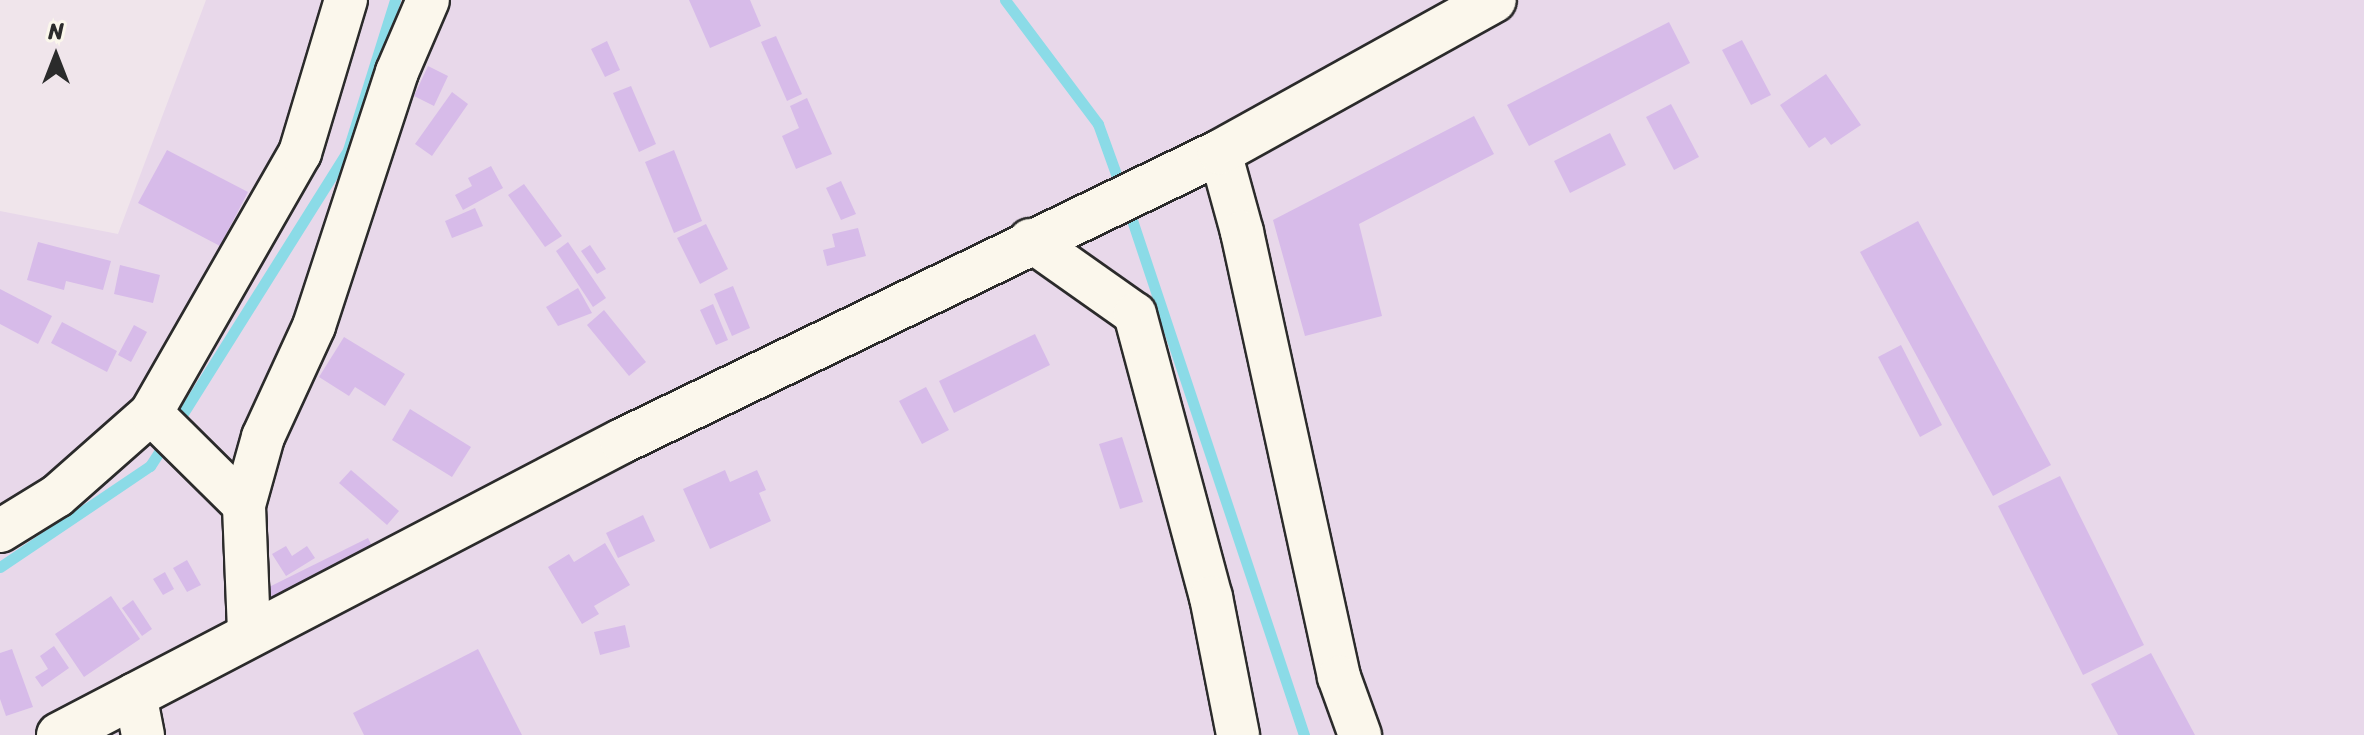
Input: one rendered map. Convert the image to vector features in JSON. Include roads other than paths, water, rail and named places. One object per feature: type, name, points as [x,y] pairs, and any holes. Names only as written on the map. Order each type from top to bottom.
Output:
[{"type":"main road","points":[[59,735],[139,714],[249,631],[1048,231],[1210,156],[1494,0]]},
{"type":"street","points":[[0,531],[57,496],[151,413],[300,153],[346,0]]},
{"type":"street","points":[[249,631],[244,505],[263,437],[314,326],[397,72],[428,0]]},
{"type":"street","points":[[1210,156],[1242,232],[1339,677],[1360,735]]},
{"type":"street","points":[[1048,231],[1135,314],[1211,597],[1238,735]]},
{"type":"street","points":[[151,413],[202,459],[244,505]]},
{"type":"waterway","points":[[175,426],[348,150],[395,0]]},
{"type":"waterway","points":[[1005,0],[1098,124],[1121,188]]},
{"type":"waterway","points":[[1127,205],[1304,735]]},
{"type":"waterway","points":[[0,567],[150,466],[166,441]]}]
